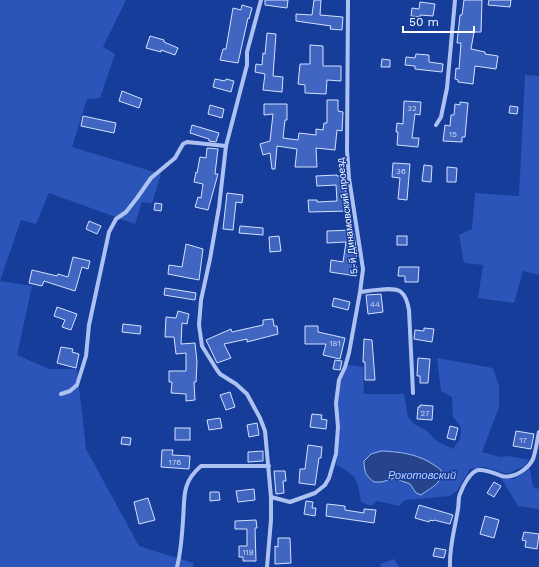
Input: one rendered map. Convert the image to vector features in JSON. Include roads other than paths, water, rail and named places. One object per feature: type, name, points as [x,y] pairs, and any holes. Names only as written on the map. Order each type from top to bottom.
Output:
[{"type":"street","points":[[261,0],[246,52],[247,65],[226,146],[218,214],[201,300],[199,333],[202,346],[217,370],[220,374],[236,384],[247,394],[265,431],[271,497],[271,520],[267,567]]},
{"type":"street","name":"5-й Динамовский проезд","points":[[271,497],[290,502],[315,493],[325,485],[329,478],[336,454],[338,427],[336,403],[339,380],[349,353],[363,269],[347,150],[348,0]]},
{"type":"street","points":[[436,125],[441,117],[447,88],[455,0]]},
{"type":"street","points":[[61,394],[70,391],[77,385],[86,356],[89,325],[109,232],[116,219],[126,212],[151,178],[174,158],[183,144],[187,142],[226,146]]},
{"type":"street","points":[[360,292],[395,289],[401,292],[407,302],[409,310],[413,393]]},
{"type":"street","points":[[450,567],[451,545],[459,495],[470,476],[478,470],[485,470],[504,476],[511,476],[519,473],[533,458],[539,432]]},
{"type":"street","points":[[177,567],[184,517],[184,496],[194,472],[201,466],[269,466]]},
{"type":"water","name":"Рокотовский","points":[[381,451],[406,453],[427,461],[441,470],[440,479],[436,485],[421,495],[416,493],[410,484],[394,478],[382,482],[374,482],[366,473],[364,461],[371,454]]}]
